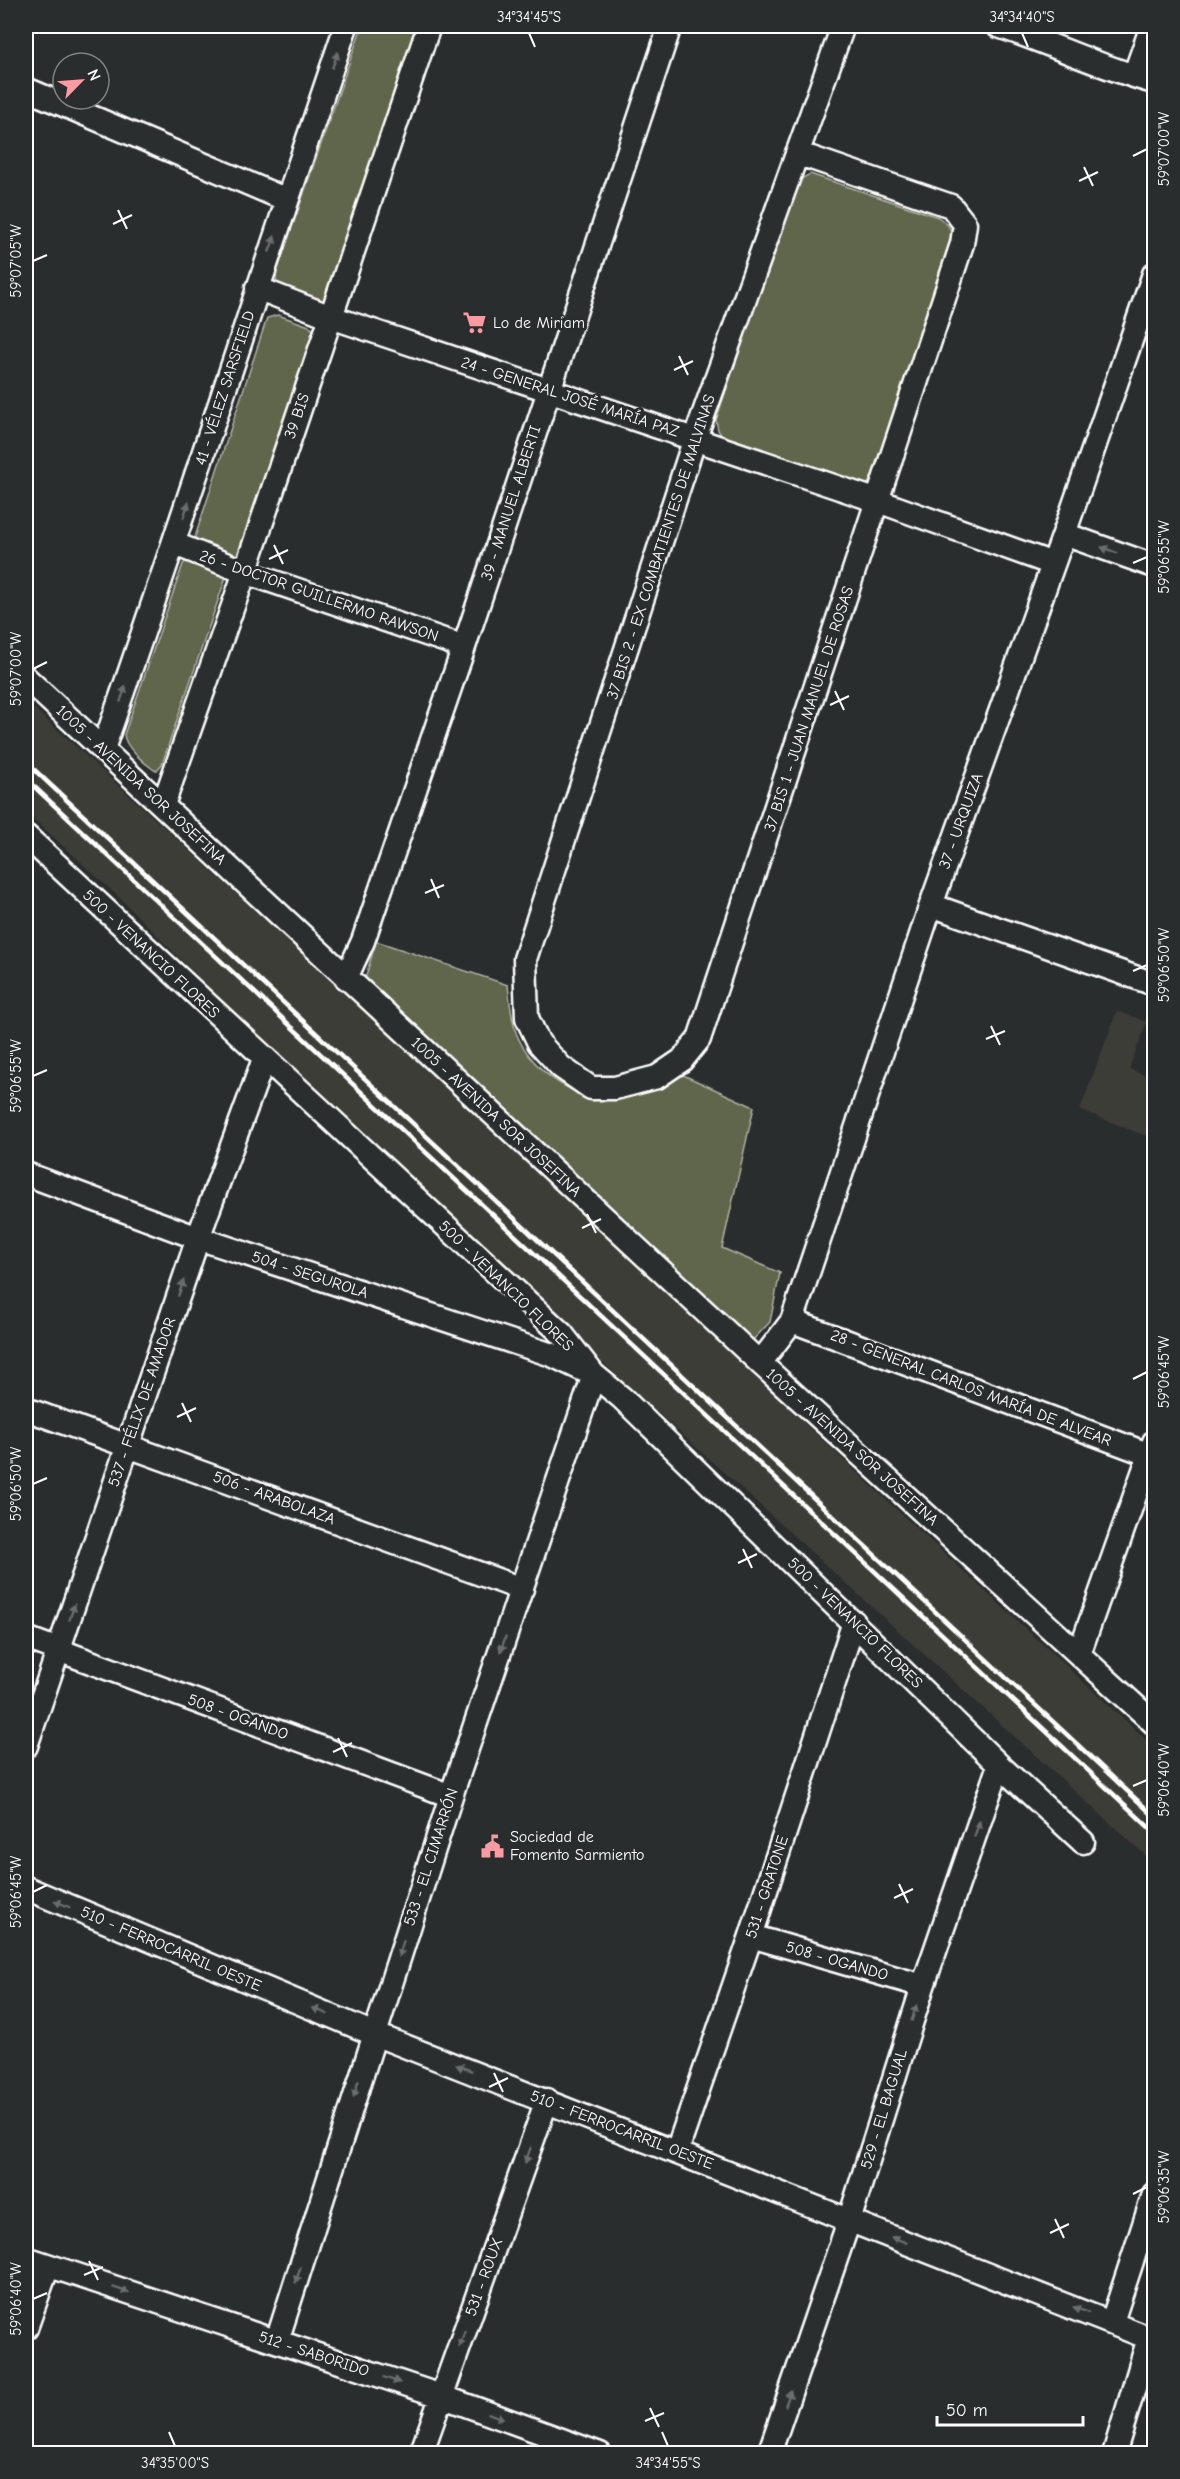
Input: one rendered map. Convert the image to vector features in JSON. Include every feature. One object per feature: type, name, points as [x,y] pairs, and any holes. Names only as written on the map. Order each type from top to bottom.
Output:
[{"type":"street","name":"41 - VÉLEZ SARSFIELD","points":[[103,750],[175,544],[257,288],[346,26]]},
{"type":"street","name":"39 BIS","points":[[163,805],[245,572],[429,26]]},
{"type":"street","name":"39 - MANUEL ALBERTI","points":[[346,978],[363,941],[464,647],[547,391],[670,26]]},
{"type":"street","name":"37 BIS 2 - EX COMBATIENTES DE MALVINAS","points":[[561,1066],[539,1043],[527,1018],[525,959],[695,438],[843,26]]},
{"type":"street","points":[[998,26],[1144,79],[1152,26]]},
{"type":"street","points":[[26,89],[287,200]]},
{"type":"street","name":"37 BIS 1 - JUAN MANUEL DE ROSAS","points":[[561,1066],[591,1088],[615,1088],[657,1077],[681,1060],[699,1039],[962,244],[965,224],[951,206],[797,153]]},
{"type":"street","name":"37 - URQUIZA","points":[[760,1363],[792,1321],[931,904],[1155,274]]},
{"type":"street","name":"24 - GENERAL JOSÉ MARÍA PAZ","points":[[257,288],[331,317],[547,391],[695,438],[1053,564]]},
{"type":"street","points":[[1064,534],[1155,566]]},
{"type":"street","name":"26 - DOCTOR GUILLERMO RAWSON","points":[[175,544],[245,572],[464,647]]},
{"type":"street","name":"1005 - AVENIDA SOR JOSEFINA","points":[[26,678],[760,1363],[1155,1723]]},
{"type":"street","name":"500 - VENANCIO FLORES","points":[[26,836],[562,1334],[594,1376],[622,1398],[999,1765],[1083,1842]]},
{"type":"street","points":[[931,904],[1155,984]]},
{"type":"street","name":"537 - FÉLIX DE AMADOR","points":[[26,1746],[198,1238],[264,1059]]},
{"type":"street","name":"504 - SEGUROLA","points":[[26,1174],[198,1238],[552,1355],[594,1376]]},
{"type":"street","name":"28 - GENERAL CARLOS MARÍA DE ALVEAR","points":[[792,1321],[1152,1448]]},
{"type":"street","name":"533 - EL CIMARRÓN","points":[[277,2341],[451,1796],[594,1376]]},
{"type":"street","name":"506 - ARABOLAZA","points":[[26,1409],[522,1589]]},
{"type":"street","points":[[1079,1654],[1147,1488],[1152,1448]]},
{"type":"street","name":"531 - GRATONE","points":[[677,2151],[751,1936],[854,1622]]},
{"type":"street","name":"508 - OGANDO","points":[[26,1638],[451,1796]]},
{"type":"street","name":"529 - EL BAGUAL","points":[[769,2454],[849,2221],[923,1986],[999,1765]]},
{"type":"street","name":"510 - FERROCARRIL OESTE","points":[[26,1888],[374,2034],[1152,2339]]},
{"type":"street","name":"508 - OGANDO","points":[[751,1936],[923,1986]]},
{"type":"street","name":"531 - ROUX","points":[[421,2454],[547,2100]]},
{"type":"street","points":[[1112,2322],[1155,2194]]},
{"type":"street","name":"512 - SABORIDO","points":[[26,2259],[441,2396],[600,2454]]},
{"type":"street","points":[[26,2328],[48,2266]]},
{"type":"street","points":[[1114,2454],[1152,2339]]},
{"type":"shaded area","points":[[26,701],[416,1058],[885,1499],[1154,1747],[1154,1863],[623,1381],[310,1090],[121,899],[26,812]]},
{"type":"shaded area","points":[[1117,1011],[1147,1022],[1129,1069],[1154,1079],[1154,1139],[1080,1110]]},
{"type":"green space","points":[[362,26],[421,26],[324,302],[279,288],[276,281],[277,271]]},
{"type":"green space","points":[[810,174],[938,217],[949,227],[954,241],[874,477],[867,484],[856,484],[723,438],[716,420],[796,187],[799,180]]},
{"type":"green space","points":[[278,315],[309,326],[315,332],[242,559],[196,541],[195,537],[267,318]]},
{"type":"green space","points":[[188,560],[223,572],[226,577],[162,764],[154,770],[131,750],[124,735],[183,564]]},
{"type":"green space","points":[[376,941],[508,985],[513,1023],[524,1049],[547,1074],[576,1092],[609,1099],[625,1097],[660,1084],[679,1073],[754,1107],[722,1248],[780,1273],[770,1322],[752,1341],[364,983]]},
{"type":"railway","points":[[26,762],[1154,1816]]},
{"type":"railway","points":[[26,779],[1154,1832]]},
{"type":"place","name":"Lo de Miriam","points":[[475,323]]},
{"type":"place","name":"Sociedad de Fomento Sarmiento","points":[[492,1846]]}]
